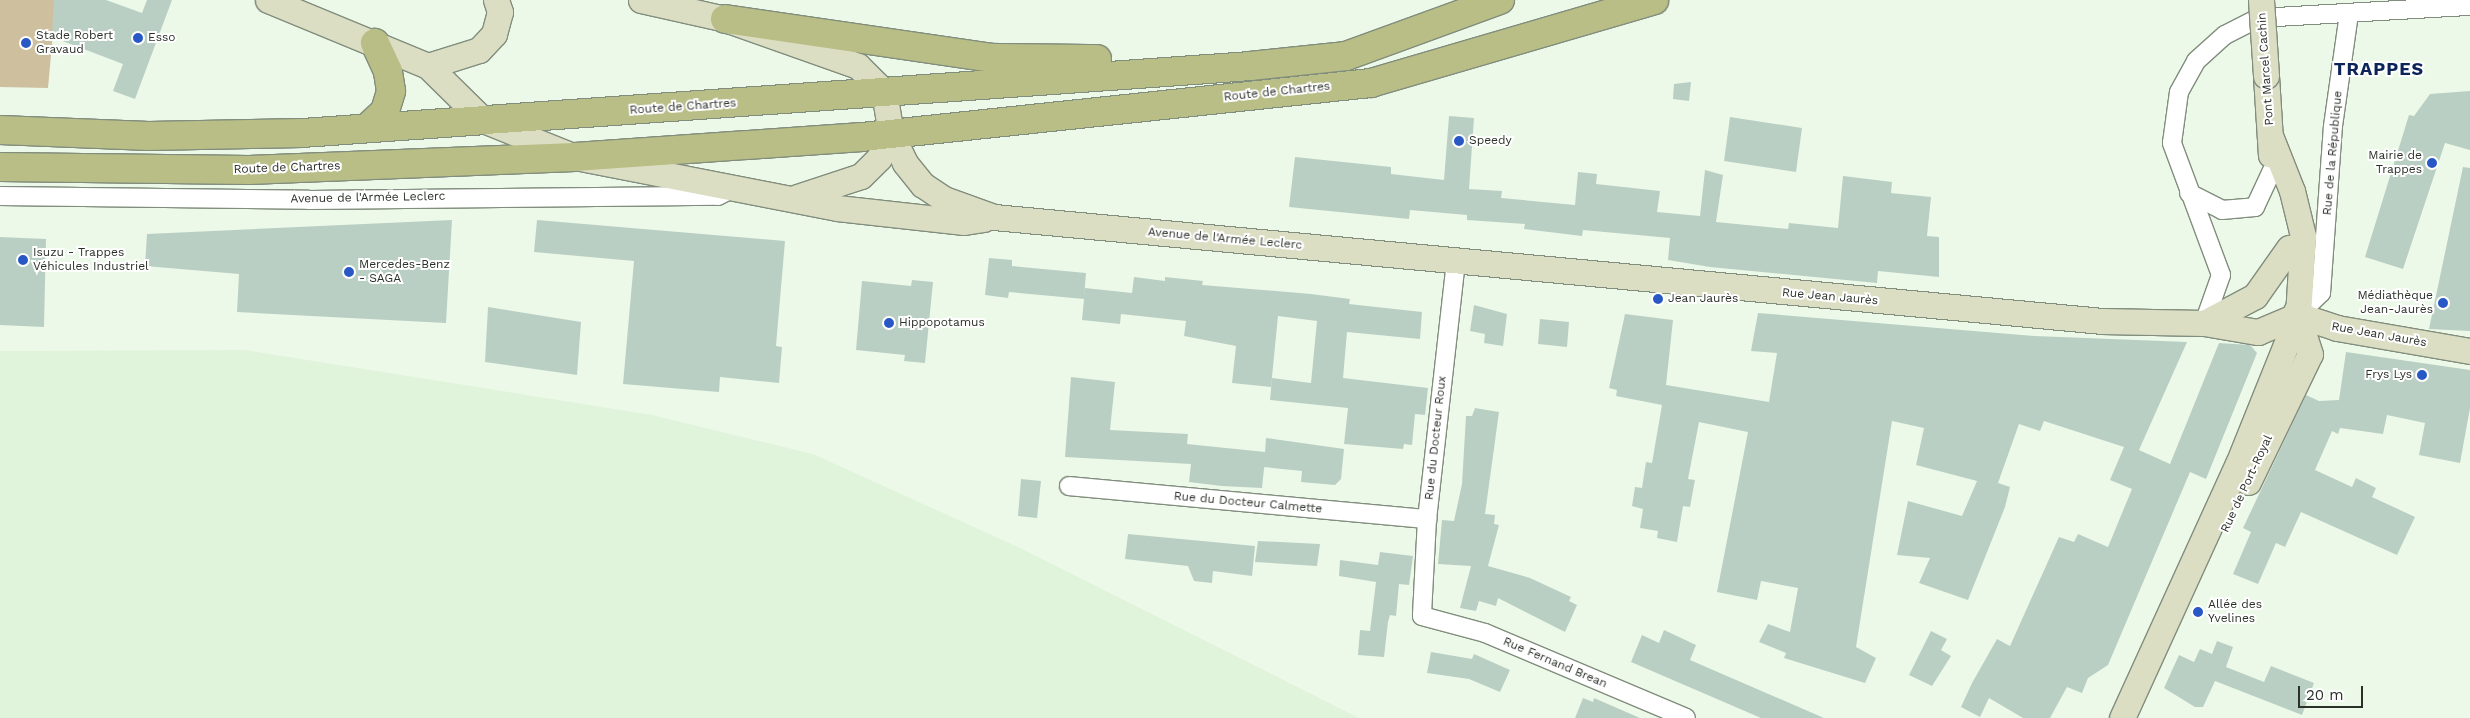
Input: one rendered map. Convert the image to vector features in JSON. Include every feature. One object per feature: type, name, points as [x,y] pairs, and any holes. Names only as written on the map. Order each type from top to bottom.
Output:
[{"type":"main road","name":"Route de Chartres","points":[[0,130],[188,136],[367,128],[1250,66],[1346,56],[1500,0]]},
{"type":"main road","name":"Route de Chartres","points":[[0,167],[249,170],[575,157],[890,134],[1371,83],[1654,0]]},
{"type":"main road","points":[[725,19],[993,58],[1072,60],[1222,52],[1250,66]]},
{"type":"main road","points":[[367,128],[385,111],[391,91],[388,71],[375,43]]},
{"type":"street","points":[[268,0],[428,66],[483,120]]},
{"type":"street","points":[[428,66],[480,50],[494,34],[500,12],[496,0]]},
{"type":"street","points":[[641,0],[725,19],[843,57],[884,92],[890,134]]},
{"type":"street","name":"Pont Marcel Cachin","points":[[2261,0],[2271,138]]},
{"type":"street","points":[[2204,323],[2221,275],[2189,194],[2172,143],[2179,92],[2196,61],[2225,35],[2259,18],[2470,6]]},
{"type":"street","name":"Rue de la République","points":[[2298,315],[2321,293],[2333,126],[2348,14]]},
{"type":"street","name":"Route de Chartres","points":[[483,120],[575,157]]},
{"type":"street","name":"Avenue de l'Armée Leclerc","points":[[790,198],[861,176],[879,158],[890,134]]},
{"type":"street","name":"Avenue de l'Armée Leclerc","points":[[890,134],[905,163],[923,185],[944,198],[994,217]]},
{"type":"street","name":"Rue de Port-Royal","points":[[2271,138],[2292,191],[2303,236],[2298,315]]},
{"type":"street","name":"Rue de Port-Royal","points":[[2124,717],[2158,646],[2210,562],[2310,354],[2298,315],[2287,291],[2289,248],[2281,195],[2272,171],[2271,138]]},
{"type":"street","name":"Avenue de l'Armée Leclerc","points":[[575,157],[790,198],[964,222],[994,217],[1456,261]]},
{"type":"street","points":[[2189,194],[2222,210],[2255,207],[2272,171]]},
{"type":"street","name":"Avenue de l'Armée Leclerc","points":[[0,196],[309,200],[718,196],[733,188]]},
{"type":"street","name":"Rue Jean Jaurès","points":[[2204,323],[2254,296],[2289,248]]},
{"type":"street","name":"Rue Jean Jaurès","points":[[1456,261],[2092,320],[2204,323],[2258,332],[2298,315],[2337,328],[2470,351]]},
{"type":"street","name":"Rue du Docteur Roux","points":[[1422,616],[1427,519],[1456,261]]},
{"type":"street","name":"Rue du Docteur Calmette","points":[[1069,486],[1427,519]]},
{"type":"street","name":"Rue Fernand Brean","points":[[1422,616],[1485,633],[1686,718]]},
{"type":"shaded area","name":"Stade Robert Gravaud","points":[[0,0],[56,0],[48,88],[0,87]]},
{"type":"shaded area","points":[[245,350],[652,415],[813,454],[1020,548],[1359,718],[0,718],[0,351]]},
{"type":"building","points":[[54,0],[106,0],[142,13],[147,0],[172,0],[135,99],[113,91],[123,64],[52,37]]},
{"type":"building","points":[[1691,82],[1689,101],[1673,99],[1674,84]]},
{"type":"building","name":"Mairie de Trappes","points":[[2470,91],[2470,150],[2445,143],[2403,269],[2365,257],[2409,115],[2414,116],[2430,94]]},
{"type":"building","points":[[1449,116],[1474,118],[1469,189],[1502,191],[1501,198],[1575,205],[1578,172],[1597,174],[1596,184],[1660,191],[1657,212],[1700,216],[1705,170],[1723,175],[1716,222],[1788,229],[1789,223],[1838,228],[1843,176],[1892,182],[1891,193],[1931,197],[1927,236],[1939,237],[1939,277],[1878,271],[1877,283],[1710,267],[1668,260],[1670,238],[1583,230],[1582,236],[1524,229],[1525,224],[1467,220],[1467,215],[1410,210],[1409,219],[1289,207],[1295,157],[1391,167],[1391,174],[1444,180]]},
{"type":"building","points":[[1730,117],[1802,128],[1796,172],[1724,161]]},
{"type":"building","points":[[2463,167],[2470,168],[2470,331],[2429,329]]},
{"type":"building","points":[[452,220],[446,323],[237,312],[239,274],[145,266],[147,234]]},
{"type":"building","points":[[537,220],[785,241],[776,346],[782,347],[779,383],[720,377],[719,392],[623,384],[634,261],[534,252]]},
{"type":"building","points":[[0,237],[46,239],[44,327],[0,325]]},
{"type":"building","points":[[989,258],[1012,260],[1012,266],[1086,273],[1084,298],[1085,288],[1132,293],[1134,277],[1165,281],[1165,277],[1203,281],[1202,285],[1350,299],[1349,304],[1422,312],[1420,339],[1347,332],[1343,378],[1428,388],[1425,415],[1415,414],[1412,445],[1404,444],[1403,449],[1344,444],[1348,408],[1270,400],[1272,378],[1311,383],[1317,321],[1278,316],[1271,387],[1232,383],[1236,346],[1184,336],[1186,321],[1121,314],[1120,324],[1082,320],[1084,299],[1009,292],[1008,298],[985,295]]},
{"type":"building","points":[[912,280],[933,282],[925,363],[904,361],[905,355],[856,350],[862,281],[911,286]]},
{"type":"building","points":[[1474,305],[1507,314],[1503,346],[1484,343],[1485,334],[1470,331]]},
{"type":"building","points":[[488,307],[581,322],[577,375],[485,362]]},
{"type":"building","points":[[1758,313],[2035,336],[2187,342],[2139,450],[2170,464],[2219,343],[2250,345],[2257,353],[2206,479],[2190,472],[2108,665],[2088,678],[2082,693],[2067,687],[2050,718],[2023,718],[1989,698],[1980,717],[1961,707],[1972,683],[1997,639],[2010,646],[2059,537],[2074,542],[2078,534],[2108,547],[2132,489],[2110,480],[2124,447],[2044,421],[2040,431],[2019,424],[1998,483],[2010,487],[2005,507],[1968,600],[1919,583],[1930,558],[1897,555],[1908,501],[1962,516],[1977,481],[1916,465],[1924,428],[1892,421],[1856,647],[1876,658],[1865,683],[1784,658],[1786,653],[1759,642],[1768,624],[1790,632],[1798,588],[1761,581],[1757,600],[1717,592],[1748,432],[1699,422],[1688,479],[1695,480],[1690,507],[1683,506],[1677,542],[1657,538],[1658,531],[1640,528],[1643,509],[1632,506],[1635,487],[1642,488],[1646,462],[1652,463],[1662,405],[1616,396],[1617,390],[1609,388],[1625,314],[1673,320],[1666,385],[1769,402],[1777,353],[1751,351]]},
{"type":"building","points":[[1540,319],[1569,322],[1567,347],[1538,344]]},
{"type":"building","points":[[2346,352],[2470,370],[2470,408],[2460,463],[2419,455],[2425,423],[2387,415],[2383,434],[2340,428],[2338,434],[2332,431],[2315,470],[2352,487],[2356,478],[2376,488],[2372,497],[2415,517],[2397,555],[2301,512],[2285,547],[2276,543],[2258,584],[2233,574],[2251,532],[2243,528],[2306,395],[2319,401],[2339,400]]},
{"type":"building","points":[[1071,377],[1115,382],[1110,430],[1188,434],[1187,444],[1265,452],[1266,438],[1344,449],[1341,479],[1335,485],[1301,482],[1302,471],[1264,467],[1262,488],[1222,486],[1189,482],[1191,464],[1065,457]]},
{"type":"building","points":[[1475,408],[1499,412],[1485,514],[1495,515],[1494,524],[1499,525],[1488,566],[1530,578],[1571,597],[1569,601],[1577,605],[1565,632],[1498,598],[1496,606],[1479,601],[1476,611],[1460,608],[1471,566],[1438,564],[1442,520],[1454,521],[1462,484],[1466,416],[1472,416]]},
{"type":"building","points":[[1021,479],[1041,481],[1037,518],[1018,516]]},
{"type":"building","points":[[1128,534],[1255,546],[1252,576],[1213,571],[1212,583],[1194,581],[1188,566],[1125,559]]},
{"type":"building","points":[[1258,541],[1320,544],[1317,566],[1255,562]]},
{"type":"building","points":[[1380,552],[1413,556],[1409,585],[1399,584],[1396,616],[1390,615],[1384,657],[1358,655],[1360,630],[1370,631],[1376,582],[1339,576],[1340,560],[1378,565]]},
{"type":"building","points":[[1664,630],[1696,645],[1690,660],[1824,718],[1761,718],[1631,662],[1642,635],[1659,643]]},
{"type":"building","points":[[1931,631],[1947,639],[1941,650],[1951,656],[1932,686],[1909,675]]},
{"type":"building","points":[[2217,641],[2233,647],[2226,667],[2264,682],[2271,666],[2314,683],[2302,715],[2215,681],[2203,707],[2195,707],[2164,688],[2179,655],[2194,662],[2200,649],[2212,654]]},
{"type":"building","points":[[1431,652],[1472,659],[1474,654],[1510,670],[1500,692],[1469,679],[1427,673]]},
{"type":"building","points":[[1583,698],[1593,702],[1594,698],[1640,718],[1575,718]]},
{"type":"place","name":"Esso","points":[[138,38]]},
{"type":"place","name":"Stade Robert Gravaud","points":[[26,43]]},
{"type":"place","name":"Speedy","points":[[1459,141]]},
{"type":"place","name":"Mairie de Trappes","points":[[2432,163]]},
{"type":"place","name":"Isuzu - Trappes Véhicules Industriel","points":[[23,260]]},
{"type":"place","name":"Mercedes-Benz - SAGA","points":[[349,272]]},
{"type":"place","name":"Jean Jaurès","points":[[1658,299]]},
{"type":"place","name":"Médiathèque Jean-Jaurès","points":[[2443,303]]},
{"type":"place","name":"Hippopotamus","points":[[889,323]]},
{"type":"place","name":"Frys Lys","points":[[2422,375]]},
{"type":"place","name":"Allée des Yvelines","points":[[2198,612]]},
{"type":"district","name":"TRAPPES","points":[[2379,69]]}]
